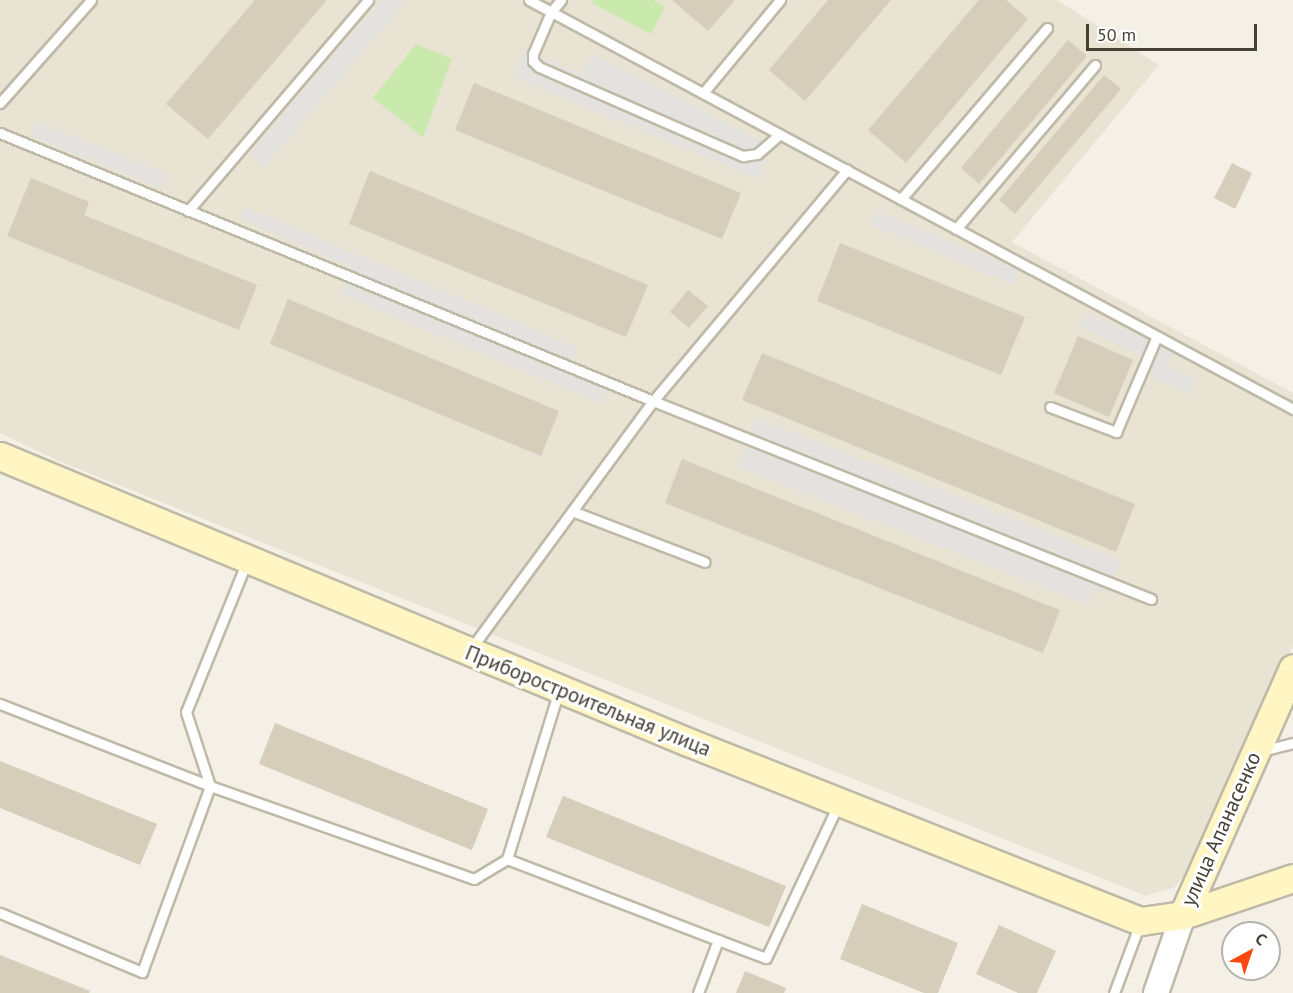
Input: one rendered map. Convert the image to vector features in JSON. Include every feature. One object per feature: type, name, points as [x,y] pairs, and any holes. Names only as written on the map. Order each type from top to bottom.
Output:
[{"type":"main road","name":"Приборостроительная улица","points":[[0,456],[839,803],[1141,921],[1183,915],[1293,878]]},
{"type":"main road","name":"улица Апанасенко","points":[[1183,915],[1293,668]]},
{"type":"street","name":"улица Апанасенко","points":[[1156,993],[1183,915]]},
{"type":"lane","points":[[0,103],[91,0]]},
{"type":"lane","points":[[188,211],[368,0]]},
{"type":"lane","points":[[529,0],[1293,409]]},
{"type":"lane","points":[[561,0],[551,12],[533,54],[533,61],[539,67],[743,156],[757,154],[780,134]]},
{"type":"lane","points":[[703,93],[780,0]]},
{"type":"lane","points":[[901,199],[1047,28]]},
{"type":"lane","points":[[956,229],[1095,65]]},
{"type":"lane","points":[[0,134],[653,401],[1151,599]]},
{"type":"lane","points":[[468,651],[653,401],[847,170]]},
{"type":"lane","points":[[1050,407],[1116,432],[1157,336]]},
{"type":"lane","points":[[572,511],[705,562]]},
{"type":"lane","points":[[0,913],[142,972],[210,786],[186,712],[248,559]]},
{"type":"lane","points":[[0,704],[210,786],[474,879],[507,859],[560,689]]},
{"type":"lane","points":[[1256,753],[1293,743]]},
{"type":"lane","points":[[507,859],[766,958],[839,803]]},
{"type":"lane","points":[[1114,993],[1141,921]]},
{"type":"lane","points":[[698,993],[718,940]]},
{"type":"shaded area","points":[[0,0],[1057,0],[1159,65],[1012,242],[1293,393],[1293,646],[1196,859],[1175,887],[1146,896],[61,462],[0,433]]},
{"type":"shaded area","points":[[382,0],[407,0],[264,167],[249,154]]},
{"type":"shaded area","points":[[525,50],[584,75],[593,53],[772,147],[758,179],[513,77]]},
{"type":"shaded area","points":[[37,122],[168,174],[162,188],[31,136]]},
{"type":"shaded area","points":[[245,207],[576,347],[566,371],[608,389],[602,404],[341,294],[352,267],[240,219]]},
{"type":"shaded area","points":[[877,211],[1019,270],[1013,285],[872,225]]},
{"type":"shaded area","points":[[1087,313],[1174,352],[1168,366],[1196,379],[1189,394],[1145,375],[1151,360],[1080,328]]},
{"type":"shaded area","points":[[757,418],[1121,561],[1108,595],[1095,590],[1089,605],[738,467]]},
{"type":"green space","points":[[594,0],[653,0],[665,7],[651,34],[592,3]]},
{"type":"green space","points":[[416,44],[452,59],[423,137],[373,98]]},
{"type":"building","points":[[255,0],[327,0],[208,139],[166,104]]},
{"type":"building","points":[[672,0],[735,0],[708,31]]},
{"type":"building","points":[[828,0],[891,0],[805,101],[769,70]]},
{"type":"building","points":[[979,0],[1006,0],[1028,19],[906,163],[868,130]]},
{"type":"building","points":[[1068,40],[1087,56],[979,184],[961,168]]},
{"type":"building","points":[[1104,75],[1121,89],[1015,214],[999,200]]},
{"type":"building","points":[[474,83],[741,193],[722,239],[455,130]]},
{"type":"building","points":[[1232,163],[1252,173],[1235,209],[1214,198]]},
{"type":"building","points":[[370,171],[648,285],[626,337],[349,224]]},
{"type":"building","points":[[31,178],[89,202],[84,215],[257,285],[239,330],[7,236]]},
{"type":"building","points":[[840,243],[1025,317],[1001,375],[817,301]]},
{"type":"building","points":[[688,290],[708,306],[689,328],[670,312]]},
{"type":"building","points":[[288,299],[559,411],[541,456],[270,344]]},
{"type":"building","points":[[1078,336],[1133,360],[1109,417],[1054,393]]},
{"type":"building","points":[[762,353],[1135,504],[1116,552],[742,400]]},
{"type":"building","points":[[682,459],[1060,610],[1043,653],[665,503]]},
{"type":"building","points":[[275,723],[488,809],[472,850],[259,764]]},
{"type":"building","points":[[0,761],[157,824],[140,865],[0,808]]},
{"type":"building","points":[[563,796],[786,886],[769,927],[546,837]]},
{"type":"building","points":[[862,904],[958,943],[938,993],[924,993],[840,959]]},
{"type":"building","points":[[999,925],[1056,951],[1037,993],[1018,993],[976,974]]},
{"type":"building","points":[[0,955],[90,991],[89,993],[0,993]]},
{"type":"building","points":[[745,971],[786,988],[784,993],[736,993]]}]
